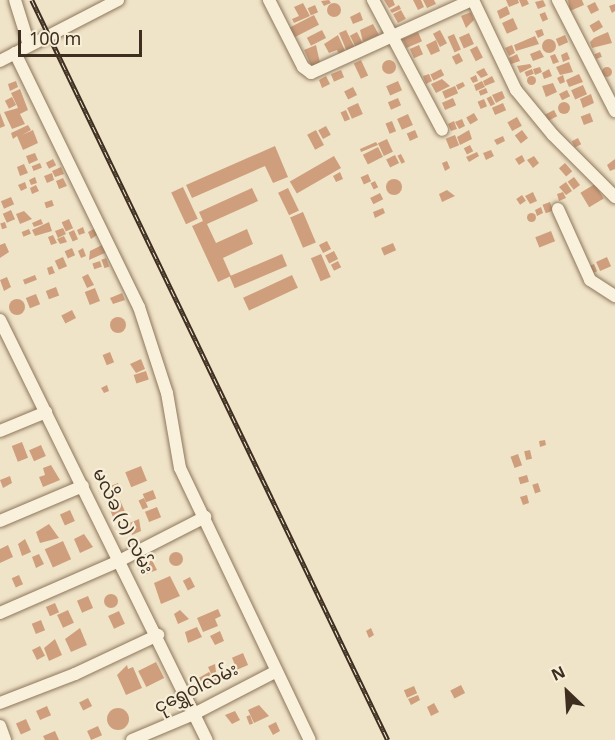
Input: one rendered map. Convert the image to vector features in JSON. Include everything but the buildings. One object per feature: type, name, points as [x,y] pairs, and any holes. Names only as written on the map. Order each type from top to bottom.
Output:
[{"type":"street","points":[[15,0],[29,45]]},
{"type":"street","points":[[0,61],[118,0]]},
{"type":"street","points":[[268,0],[307,72],[319,71],[472,0],[516,90],[553,135],[614,193]]},
{"type":"street","points":[[373,0],[442,130]]},
{"type":"street","points":[[558,0],[615,111]]},
{"type":"street","points":[[15,53],[139,307],[174,418],[180,468],[206,517],[310,740]]},
{"type":"street","points":[[558,209],[590,280],[615,296]]},
{"type":"street","name":"မလိခ (၁) လမ်း","points":[[0,320],[4,340],[46,412],[158,635],[207,740]]},
{"type":"street","points":[[0,431],[46,412]]},
{"type":"street","points":[[0,520],[83,486]]},
{"type":"street","points":[[0,613],[119,561],[206,517]]},
{"type":"street","points":[[0,703],[75,674],[158,635]]},
{"type":"street","name":"ငုရွှေဝါလမ်း","points":[[132,740],[194,714],[277,670]]},
{"type":"street","points":[[0,726],[5,740]]},
{"type":"railway","points":[[32,0],[388,740]]}]
